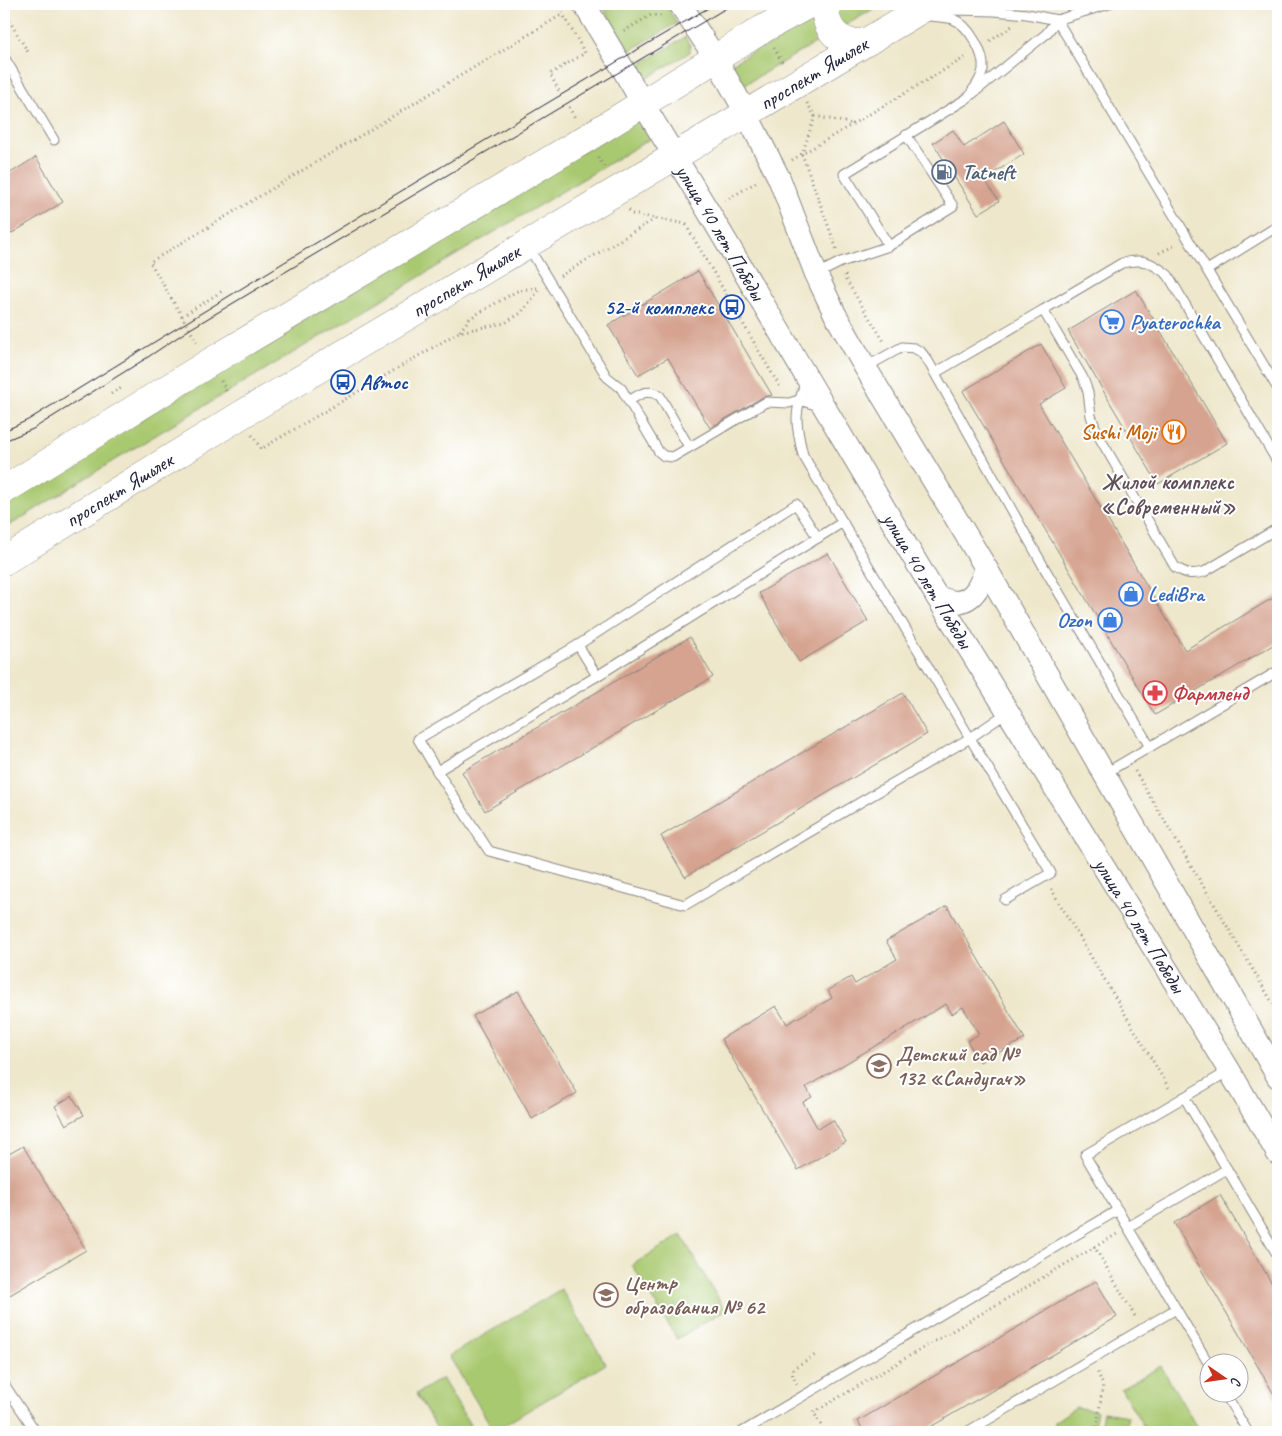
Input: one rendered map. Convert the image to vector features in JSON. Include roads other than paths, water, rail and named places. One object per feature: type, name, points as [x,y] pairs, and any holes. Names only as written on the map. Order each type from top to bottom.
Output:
[{"type":"main road","points":[[4,490],[209,363],[809,4]]},
{"type":"main road","points":[[827,4],[826,17],[830,28],[836,36],[846,42],[868,41]]},
{"type":"main road","name":"проспект Яшьлек","points":[[4,561],[241,415],[922,9]]},
{"type":"street","name":"улица 40 лет Победы","points":[[584,4],[937,597],[1229,1070],[1278,1154]]},
{"type":"street","name":"улица 40 лет Победы","points":[[673,10],[716,59],[779,178],[816,274],[835,314],[865,368],[986,568],[1104,774],[1276,1066]]},
{"type":"street","points":[[937,597],[956,602],[971,597],[980,586],[986,568]]},
{"type":"lane","points":[[922,9],[1027,14],[1057,20],[1109,4]]},
{"type":"lane","points":[[922,9],[953,19],[969,31],[979,50],[983,69],[978,84],[966,100]]},
{"type":"lane","points":[[890,246],[844,174],[966,100],[1046,34],[1057,20]]},
{"type":"lane","points":[[1057,20],[1278,389]]},
{"type":"lane","points":[[4,57],[54,140]]},
{"type":"lane","points":[[816,274],[841,262],[890,246],[953,206],[906,135]]},
{"type":"lane","points":[[1207,270],[1278,226]]},
{"type":"lane","points":[[527,245],[607,377],[621,388],[659,452],[664,456],[673,456],[763,403],[770,401],[789,403],[799,400],[825,408]]},
{"type":"lane","points":[[936,374],[1122,263],[1134,260],[1143,261],[1155,265],[1168,275],[1278,463]]},
{"type":"lane","points":[[1043,310],[1083,378],[1088,392],[1091,416],[1098,435],[1176,566],[1185,573],[1193,575],[1204,572],[1278,528]]},
{"type":"lane","points":[[865,368],[902,347],[914,348],[921,352],[928,361],[1040,561],[1150,747]]},
{"type":"lane","points":[[807,378],[799,400],[796,424],[803,455],[1051,873],[1005,900]]},
{"type":"lane","points":[[629,400],[643,392],[652,392],[660,396],[689,446]]},
{"type":"lane","points":[[818,538],[796,504],[578,645],[418,739],[488,850],[685,905],[970,738],[1008,712]]},
{"type":"lane","points":[[437,771],[597,676],[843,522]]},
{"type":"lane","points":[[578,645],[597,676]]},
{"type":"lane","points":[[1104,774],[1278,671]]},
{"type":"lane","points":[[1203,1354],[1085,1155],[1229,1070]]},
{"type":"lane","points":[[1184,1096],[1278,1256]]},
{"type":"lane","points":[[1128,1227],[1227,1169]]},
{"type":"lane","points":[[748,1431],[1118,1210]]},
{"type":"lane","points":[[968,1432],[1176,1309]]},
{"type":"lane","points":[[4,1384],[36,1432]]},
{"type":"lane","points":[[1231,1404],[1248,1432]]},
{"type":"tram line","points":[[4,431],[28,420],[370,210],[715,4]]},
{"type":"tram line","points":[[4,441],[33,429],[190,329],[733,4]]},
{"type":"place","name":"Tatneft","points":[[944,172]]},
{"type":"place","name":"52-й комплекс","points":[[732,307]]},
{"type":"place","name":"Pyaterochka","points":[[1112,322]]},
{"type":"place","name":"Автос","points":[[343,382]]},
{"type":"place","name":"Sushi Moji","points":[[1174,432]]},
{"type":"place","name":"LediBra","points":[[1131,594]]},
{"type":"place","name":"Ozon","points":[[1110,620]]},
{"type":"place","name":"Фармленд","points":[[1155,693]]},
{"type":"place","name":"Детский сад № 132 «Сандугач»","points":[[879,1066]]},
{"type":"place","name":"Центр образования № 62","points":[[606,1295]]},
{"type":"district","name":"Жилой комплекс «Современный»","points":[[1168,494]]}]
